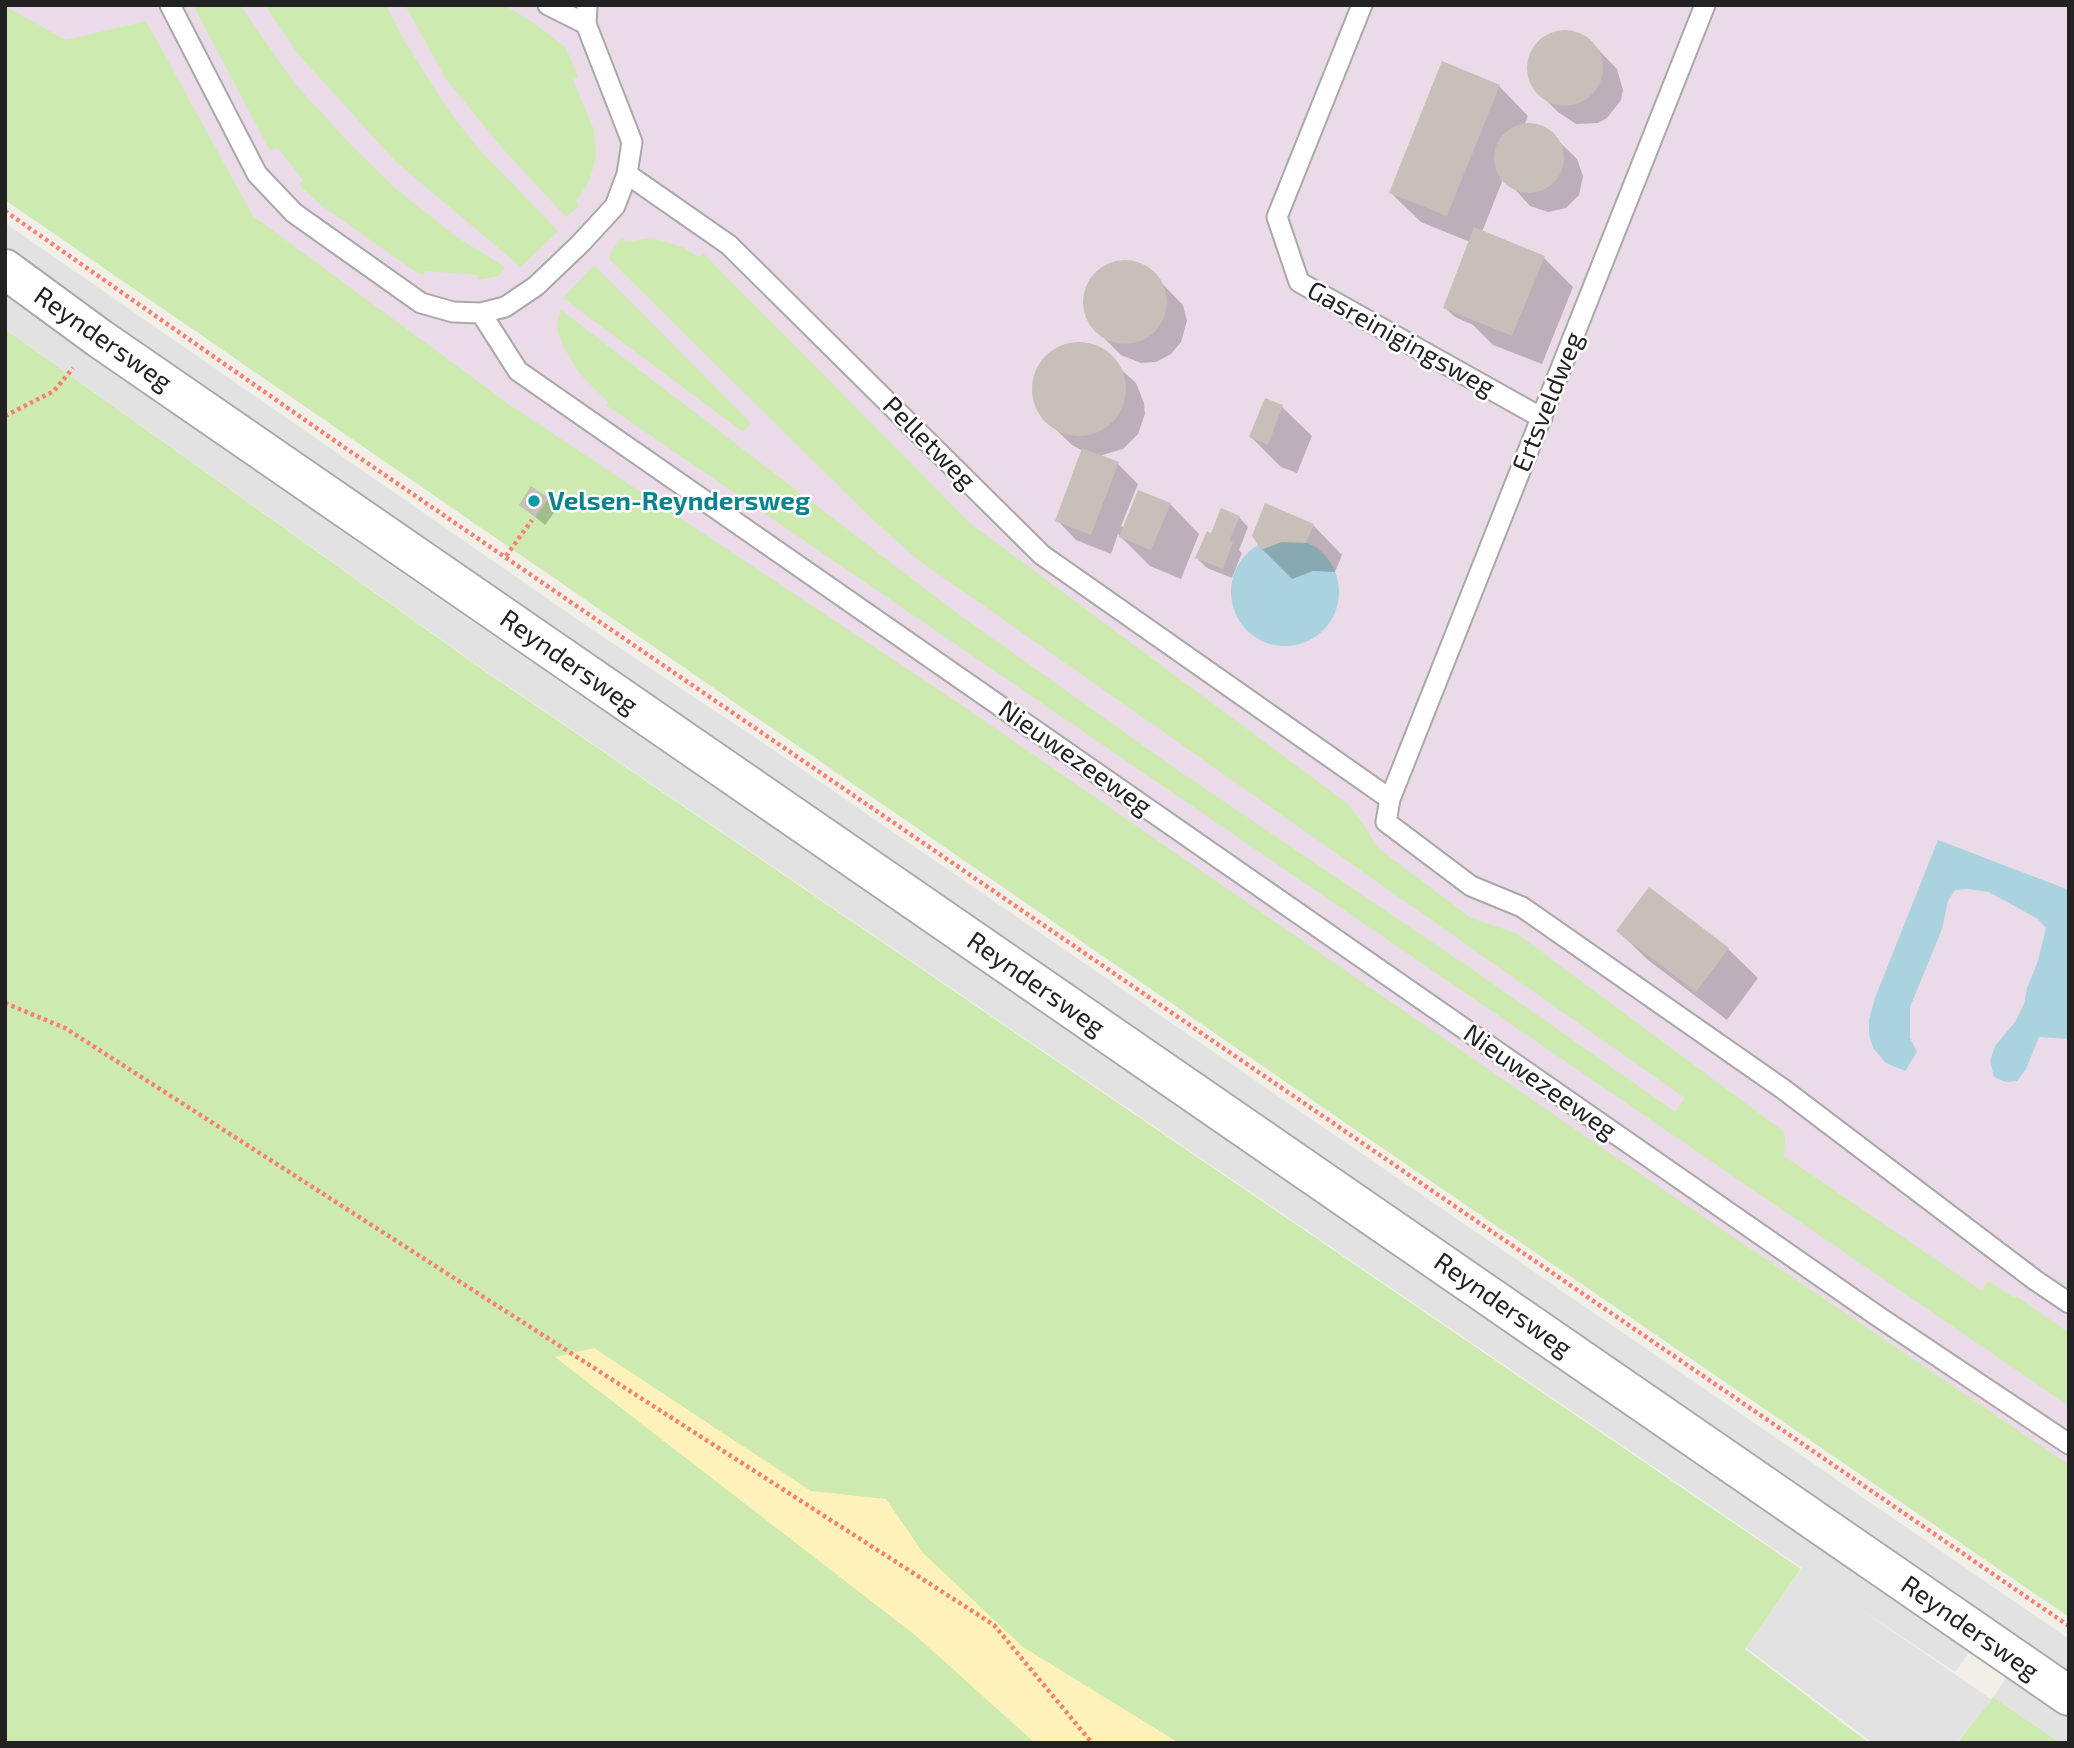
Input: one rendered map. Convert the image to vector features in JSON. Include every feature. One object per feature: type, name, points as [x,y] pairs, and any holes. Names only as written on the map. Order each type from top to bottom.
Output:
[{"type":"street","name":"Reyndersweg","points":[[5,269],[99,338],[2069,1696]]},
{"type":"lane","points":[[170,5],[257,174],[294,213],[421,303],[453,312],[481,313],[505,307],[536,286],[580,244],[615,206],[626,174],[632,142],[586,14],[548,5]]},
{"type":"lane","name":"Gasreinigingsweg","points":[[1362,5],[1277,217],[1299,282],[1542,418]]},
{"type":"lane","name":"Ertsveldweg","points":[[1390,799],[1706,5]]},
{"type":"lane","name":"Pelletweg","points":[[626,174],[729,245],[1042,555],[1390,799]]},
{"type":"lane","name":"Nieuwezeeweg","points":[[481,313],[519,372],[1879,1317],[2069,1444]]},
{"type":"lane","points":[[1390,799],[1386,822],[1471,886],[1522,907],[1783,1089],[2069,1303]]},
{"type":"path","name":"Reyndersweg","points":[[5,211],[338,443],[2069,1626]]},
{"type":"path","points":[[5,416],[54,391],[99,338]]},
{"type":"path","points":[[506,556],[532,520]]},
{"type":"path","points":[[5,1003],[65,1028],[994,1625],[1092,1743]]},
{"type":"shaded area","points":[[5,5],[2069,5],[2069,1498],[5,51]]},
{"type":"shaded area","points":[[5,223],[600,635],[759,740],[2069,1639],[2069,1675],[187,380],[5,250]]},
{"type":"shaded area","points":[[5,292],[387,563],[1971,1650],[1955,1672],[1856,1606],[1992,1700],[1956,1743],[1873,1743],[1746,1648],[1802,1568],[480,667],[5,329]]},
{"type":"shaded area","points":[[2008,1675],[2069,1716],[2069,1743],[2061,1743],[1993,1697]]},
{"type":"green space","points":[[193,5],[240,5],[295,84],[354,148],[395,188],[458,238],[505,267],[499,276],[477,280],[477,275],[425,271],[423,275],[417,273],[321,205],[299,185],[303,180],[278,148],[270,151]]},
{"type":"green space","points":[[265,5],[386,5],[404,40],[447,108],[476,146],[558,231],[521,267],[396,162],[298,54]]},
{"type":"green space","points":[[405,5],[504,5],[534,23],[566,48],[578,77],[573,80],[594,130],[596,157],[589,182],[576,201],[579,206],[566,217],[503,149],[446,79]]},
{"type":"green space","points":[[5,6],[66,40],[146,21],[253,216],[510,405],[960,704],[1608,1152],[2069,1465],[2069,1617],[1293,1087],[5,200]]},
{"type":"green space","points":[[623,237],[625,242],[652,238],[683,247],[699,257],[703,253],[971,524],[1348,804],[1377,847],[1471,918],[1516,933],[1783,1131],[1784,1156],[1982,1291],[1988,1281],[2014,1298],[2016,1296],[2069,1333],[2069,1406],[606,405],[608,402],[579,373],[563,346],[557,320],[561,310],[958,614],[1179,771],[1479,974],[1675,1112],[1685,1098],[917,559],[871,518],[609,259],[612,250]]},
{"type":"green space","points":[[594,265],[751,423],[743,432],[563,298]]},
{"type":"green space","points":[[5,329],[479,667],[1801,1569],[1745,1649],[1869,1743],[5,1743]]},
{"type":"green space","points":[[1993,1697],[2061,1743],[1957,1743]]},
{"type":"sand","points":[[594,1348],[811,1491],[886,1499],[923,1553],[1023,1647],[1179,1743],[1035,1743],[915,1635],[555,1357]]},
{"type":"water","points":[[1285,538],[1306,542],[1323,554],[1335,571],[1339,592],[1335,613],[1323,630],[1306,642],[1285,646],[1264,642],[1247,630],[1235,613],[1231,592],[1235,571],[1247,554],[1264,542]]},
{"type":"water","points":[[1938,840],[2069,890],[2069,1039],[2039,1037],[2026,1069],[2017,1081],[2006,1082],[1994,1077],[1990,1061],[1995,1046],[2015,1022],[2024,1004],[2046,928],[2038,919],[1989,892],[1955,890],[1948,901],[1942,929],[1910,1007],[1910,1038],[1917,1052],[1905,1071],[1886,1063],[1873,1048],[1869,1020],[1875,998]]},
{"type":"building","points":[[1565,30],[1580,33],[1592,41],[1600,53],[1603,68],[1600,83],[1592,95],[1580,103],[1565,106],[1550,103],[1538,95],[1530,83],[1527,68],[1530,53],[1538,41],[1550,33]]},
{"type":"building","points":[[1442,61],[1500,85],[1447,216],[1389,193]]},
{"type":"building","points":[[1529,123],[1554,133],[1564,158],[1554,183],[1529,193],[1504,183],[1494,158],[1504,133]]},
{"type":"building","points":[[1474,227],[1545,256],[1512,336],[1443,308]]},
{"type":"building","points":[[1125,260],[1141,263],[1155,272],[1164,286],[1167,302],[1164,318],[1155,332],[1141,341],[1125,344],[1109,341],[1095,332],[1086,318],[1083,302],[1086,286],[1095,272],[1109,263]]},
{"type":"building","points":[[1079,342],[1097,346],[1112,356],[1122,371],[1126,389],[1122,407],[1112,422],[1097,432],[1079,436],[1061,432],[1046,422],[1036,407],[1032,389],[1036,371],[1046,356],[1061,346]]},
{"type":"building","points":[[1265,398],[1283,405],[1268,445],[1249,437]]},
{"type":"building","points":[[1082,448],[1119,462],[1091,535],[1055,521]]},
{"type":"building","name":"Velsen-Reyndersweg","points":[[531,486],[549,498],[535,517],[519,505]]},
{"type":"building","points":[[1138,490],[1171,503],[1151,550],[1119,537]]},
{"type":"building","points":[[1265,503],[1314,524],[1306,543],[1282,542],[1261,550],[1252,536]]},
{"type":"building","points":[[1221,508],[1240,516],[1229,541],[1233,542],[1223,569],[1195,558],[1207,531],[1211,533]]},
{"type":"building","points":[[1649,887],[1729,948],[1696,992],[1616,931]]},
{"type":"place","name":"Velsen-Reyndersweg","points":[[534,501]]}]
